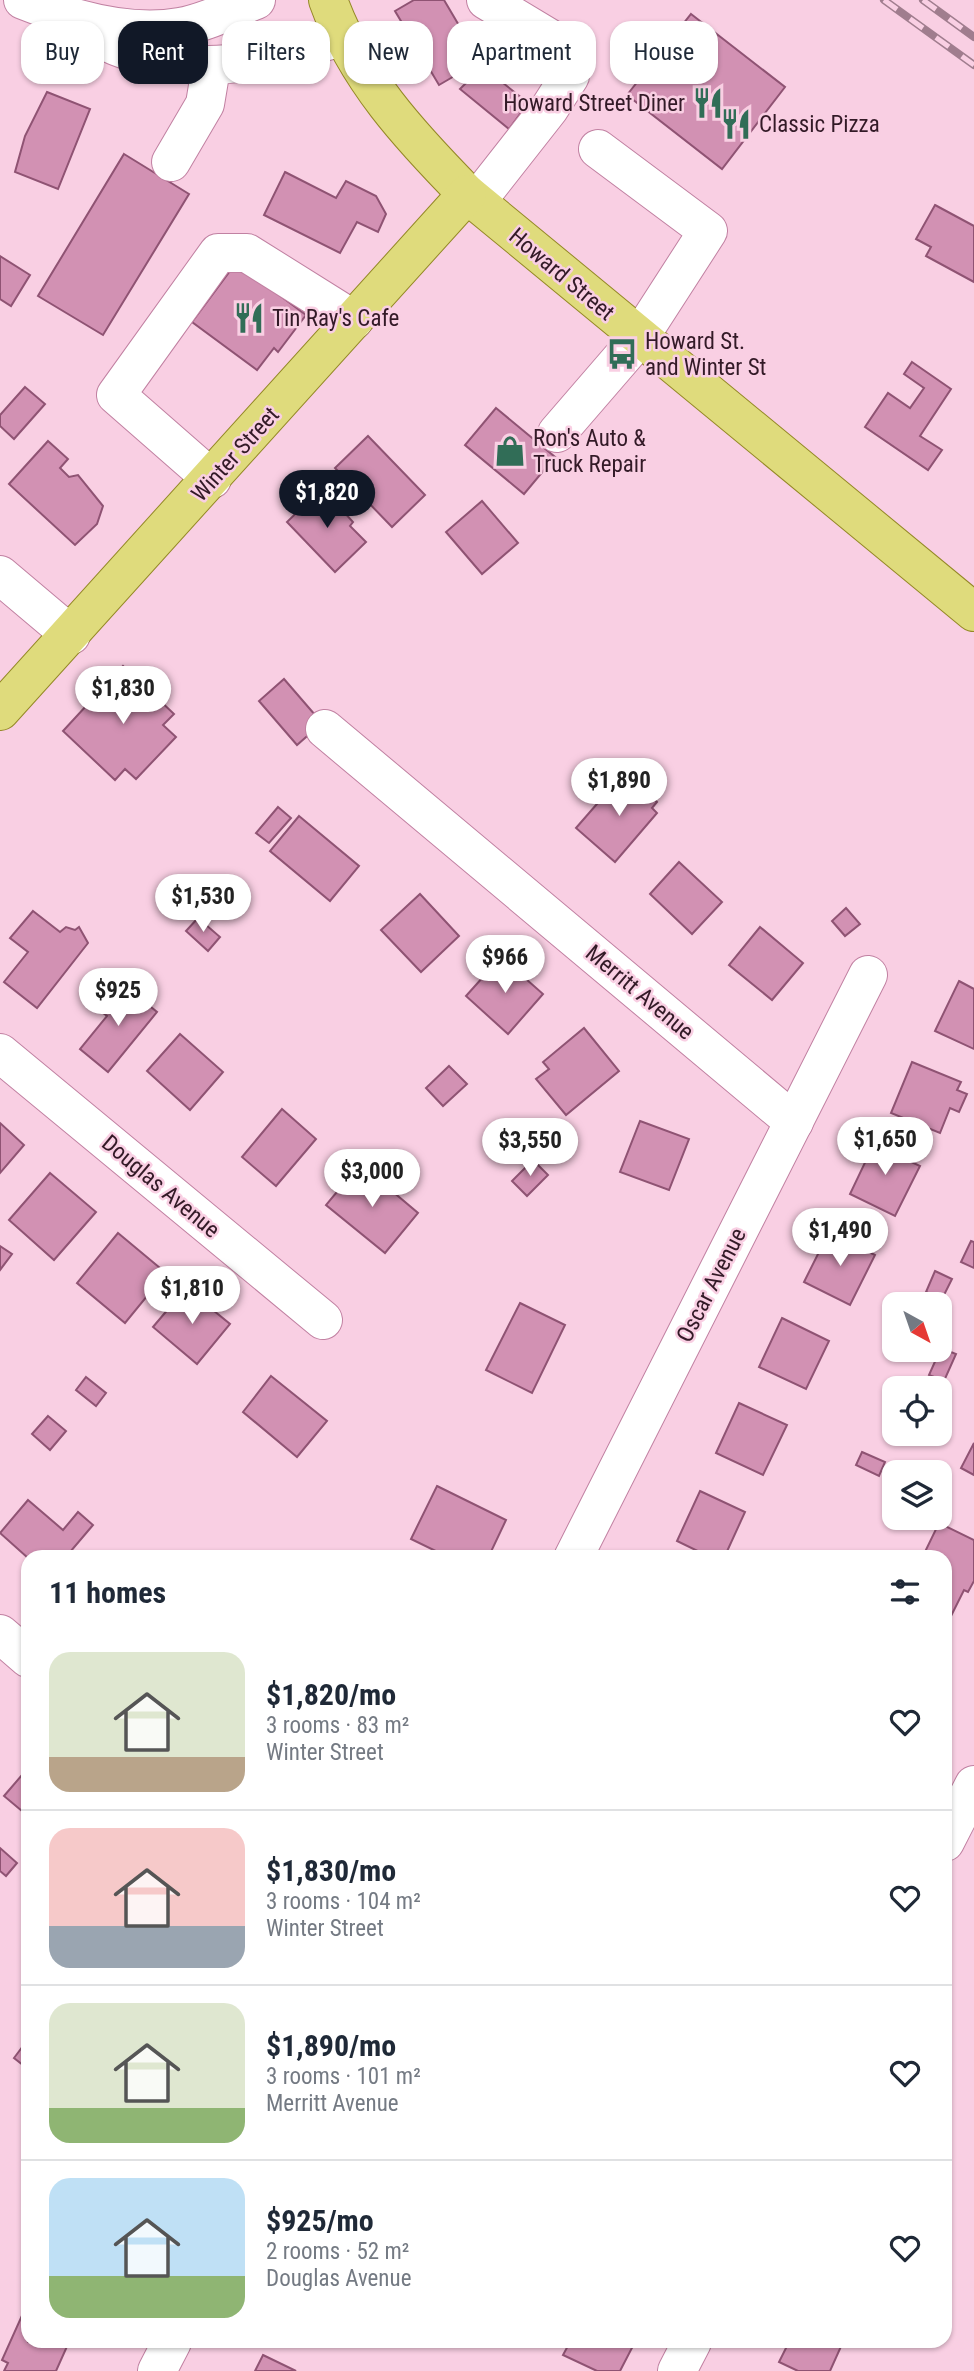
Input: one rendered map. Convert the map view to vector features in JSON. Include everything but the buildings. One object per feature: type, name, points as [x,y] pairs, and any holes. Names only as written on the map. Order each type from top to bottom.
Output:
[{"type":"main road","name":"Howard Street","points":[[328,0],[344,36]]},
{"type":"main road","name":"Howard Street","points":[[372,84],[404,128],[472,198],[974,612]]},
{"type":"main road","name":"Winter Street","points":[[0,711],[212,480],[354,320],[472,198]]},
{"type":"street","points":[[23,0],[62,15],[117,47],[176,64],[211,68],[279,55],[344,36]]},
{"type":"street","points":[[62,15],[128,12],[165,0]]},
{"type":"street","points":[[62,15],[139,29],[181,27],[256,0]]},
{"type":"street","points":[[472,198],[549,109],[570,76],[564,47],[486,0]]},
{"type":"street","points":[[171,162],[205,104],[211,68]]},
{"type":"street","points":[[557,433],[639,338],[708,231],[598,149]]},
{"type":"street","points":[[212,480],[116,395],[218,253],[247,253],[354,320]]},
{"type":"street","points":[[0,575],[71,635]]},
{"type":"street","name":"Merritt Avenue","points":[[324,729],[794,1122]]},
{"type":"street","name":"Oscar Avenue","points":[[577,1550],[868,975]]},
{"type":"street","name":"Douglas Avenue","points":[[0,1053],[323,1320]]},
{"type":"street","points":[[0,1634],[21,1652]]},
{"type":"street","points":[[952,1828],[974,1785]]},
{"type":"street","points":[[157,2371],[169,2348]]},
{"type":"street","points":[[677,2371],[689,2348]]},
{"type":"railway","points":[[884,0],[974,65]]},
{"type":"railway","points":[[923,0],[974,37]]},
{"type":"place","name":"Howard Street Diner","points":[[708,103]]},
{"type":"place","name":"Classic Pizza","points":[[736,124]]},
{"type":"place","name":"Tin Ray's Cafe","points":[[249,318]]},
{"type":"place","name":"Howard St. and Winter St","points":[[622,354]]},
{"type":"place","name":"Ron's Auto & Truck Repair","points":[[510,451]]}]
